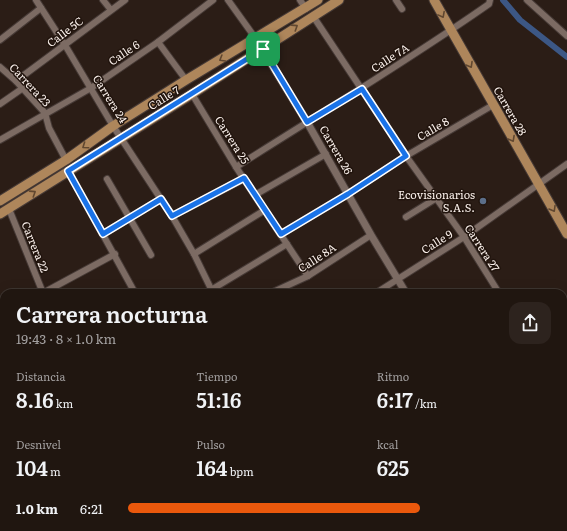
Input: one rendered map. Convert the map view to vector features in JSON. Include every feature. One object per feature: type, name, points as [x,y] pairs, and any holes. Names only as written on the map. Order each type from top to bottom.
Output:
[{"type":"main road","name":"Calle 7","points":[[0,201],[66,160],[114,126],[186,80],[306,9],[318,0]]},
{"type":"main road","name":"Calle 7","points":[[0,214],[339,0]]},
{"type":"main road","name":"Carrera 28","points":[[434,0],[450,31],[567,234]]},
{"type":"street","name":"Carrera 24","points":[[36,0],[172,216],[194,254],[209,289]]},
{"type":"street","points":[[103,0],[111,10]]},
{"type":"street","name":"Calle 5C","points":[[16,81],[125,0]]},
{"type":"street","name":"Calle 6","points":[[0,140],[44,113],[91,88],[158,42],[213,0]]},
{"type":"street","name":"Carrera 26","points":[[228,0],[263,49],[326,154],[371,235],[403,289]]},
{"type":"street","points":[[300,0],[306,9]]},
{"type":"street","points":[[396,0],[402,9]]},
{"type":"street","name":"Calle 7A","points":[[236,167],[362,89],[450,31],[488,4],[490,0]]},
{"type":"street","points":[[528,0],[567,36]]},
{"type":"street","points":[[0,40],[41,8]]},
{"type":"street","name":"Carrera 27","points":[[313,16],[435,199],[464,237],[496,289]]},
{"type":"street","points":[[158,42],[186,80]]},
{"type":"street","name":"Carrera 23","points":[[0,67],[23,88],[44,113],[49,128],[66,160]]},
{"type":"street","points":[[0,104],[23,88]]},
{"type":"street","name":"Carrera 25","points":[[192,94],[236,167],[308,276]]},
{"type":"street","name":"Calle 8","points":[[281,234],[348,194],[406,156],[493,105]]},
{"type":"street","points":[[255,195],[326,154]]},
{"type":"street","name":"Calle 9","points":[[382,289],[464,237],[567,164]]},
{"type":"street","points":[[68,171],[133,289]]},
{"type":"street","points":[[172,216],[244,178]]},
{"type":"street","points":[[107,179],[150,255]]},
{"type":"street","points":[[103,234],[161,199]]},
{"type":"street","points":[[406,217],[435,199]]},
{"type":"street","name":"Carrera 22","points":[[9,208],[41,289]]},
{"type":"street","points":[[194,254],[265,210]]},
{"type":"street","name":"Calle 8A","points":[[280,289],[308,276],[371,235]]},
{"type":"street","points":[[215,289],[287,244]]},
{"type":"street","points":[[50,289],[114,254]]},
{"type":"waterway","points":[[503,0],[520,20],[567,57]]},
{"type":"place","name":"Ecovisionarios S.A.S.","points":[[483,201]]},
{"type":"route","points":[[263,49],[307,122],[362,89],[406,156],[348,194],[281,234],[244,178],[172,216],[161,199],[103,234],[68,171],[263,49]]}]
